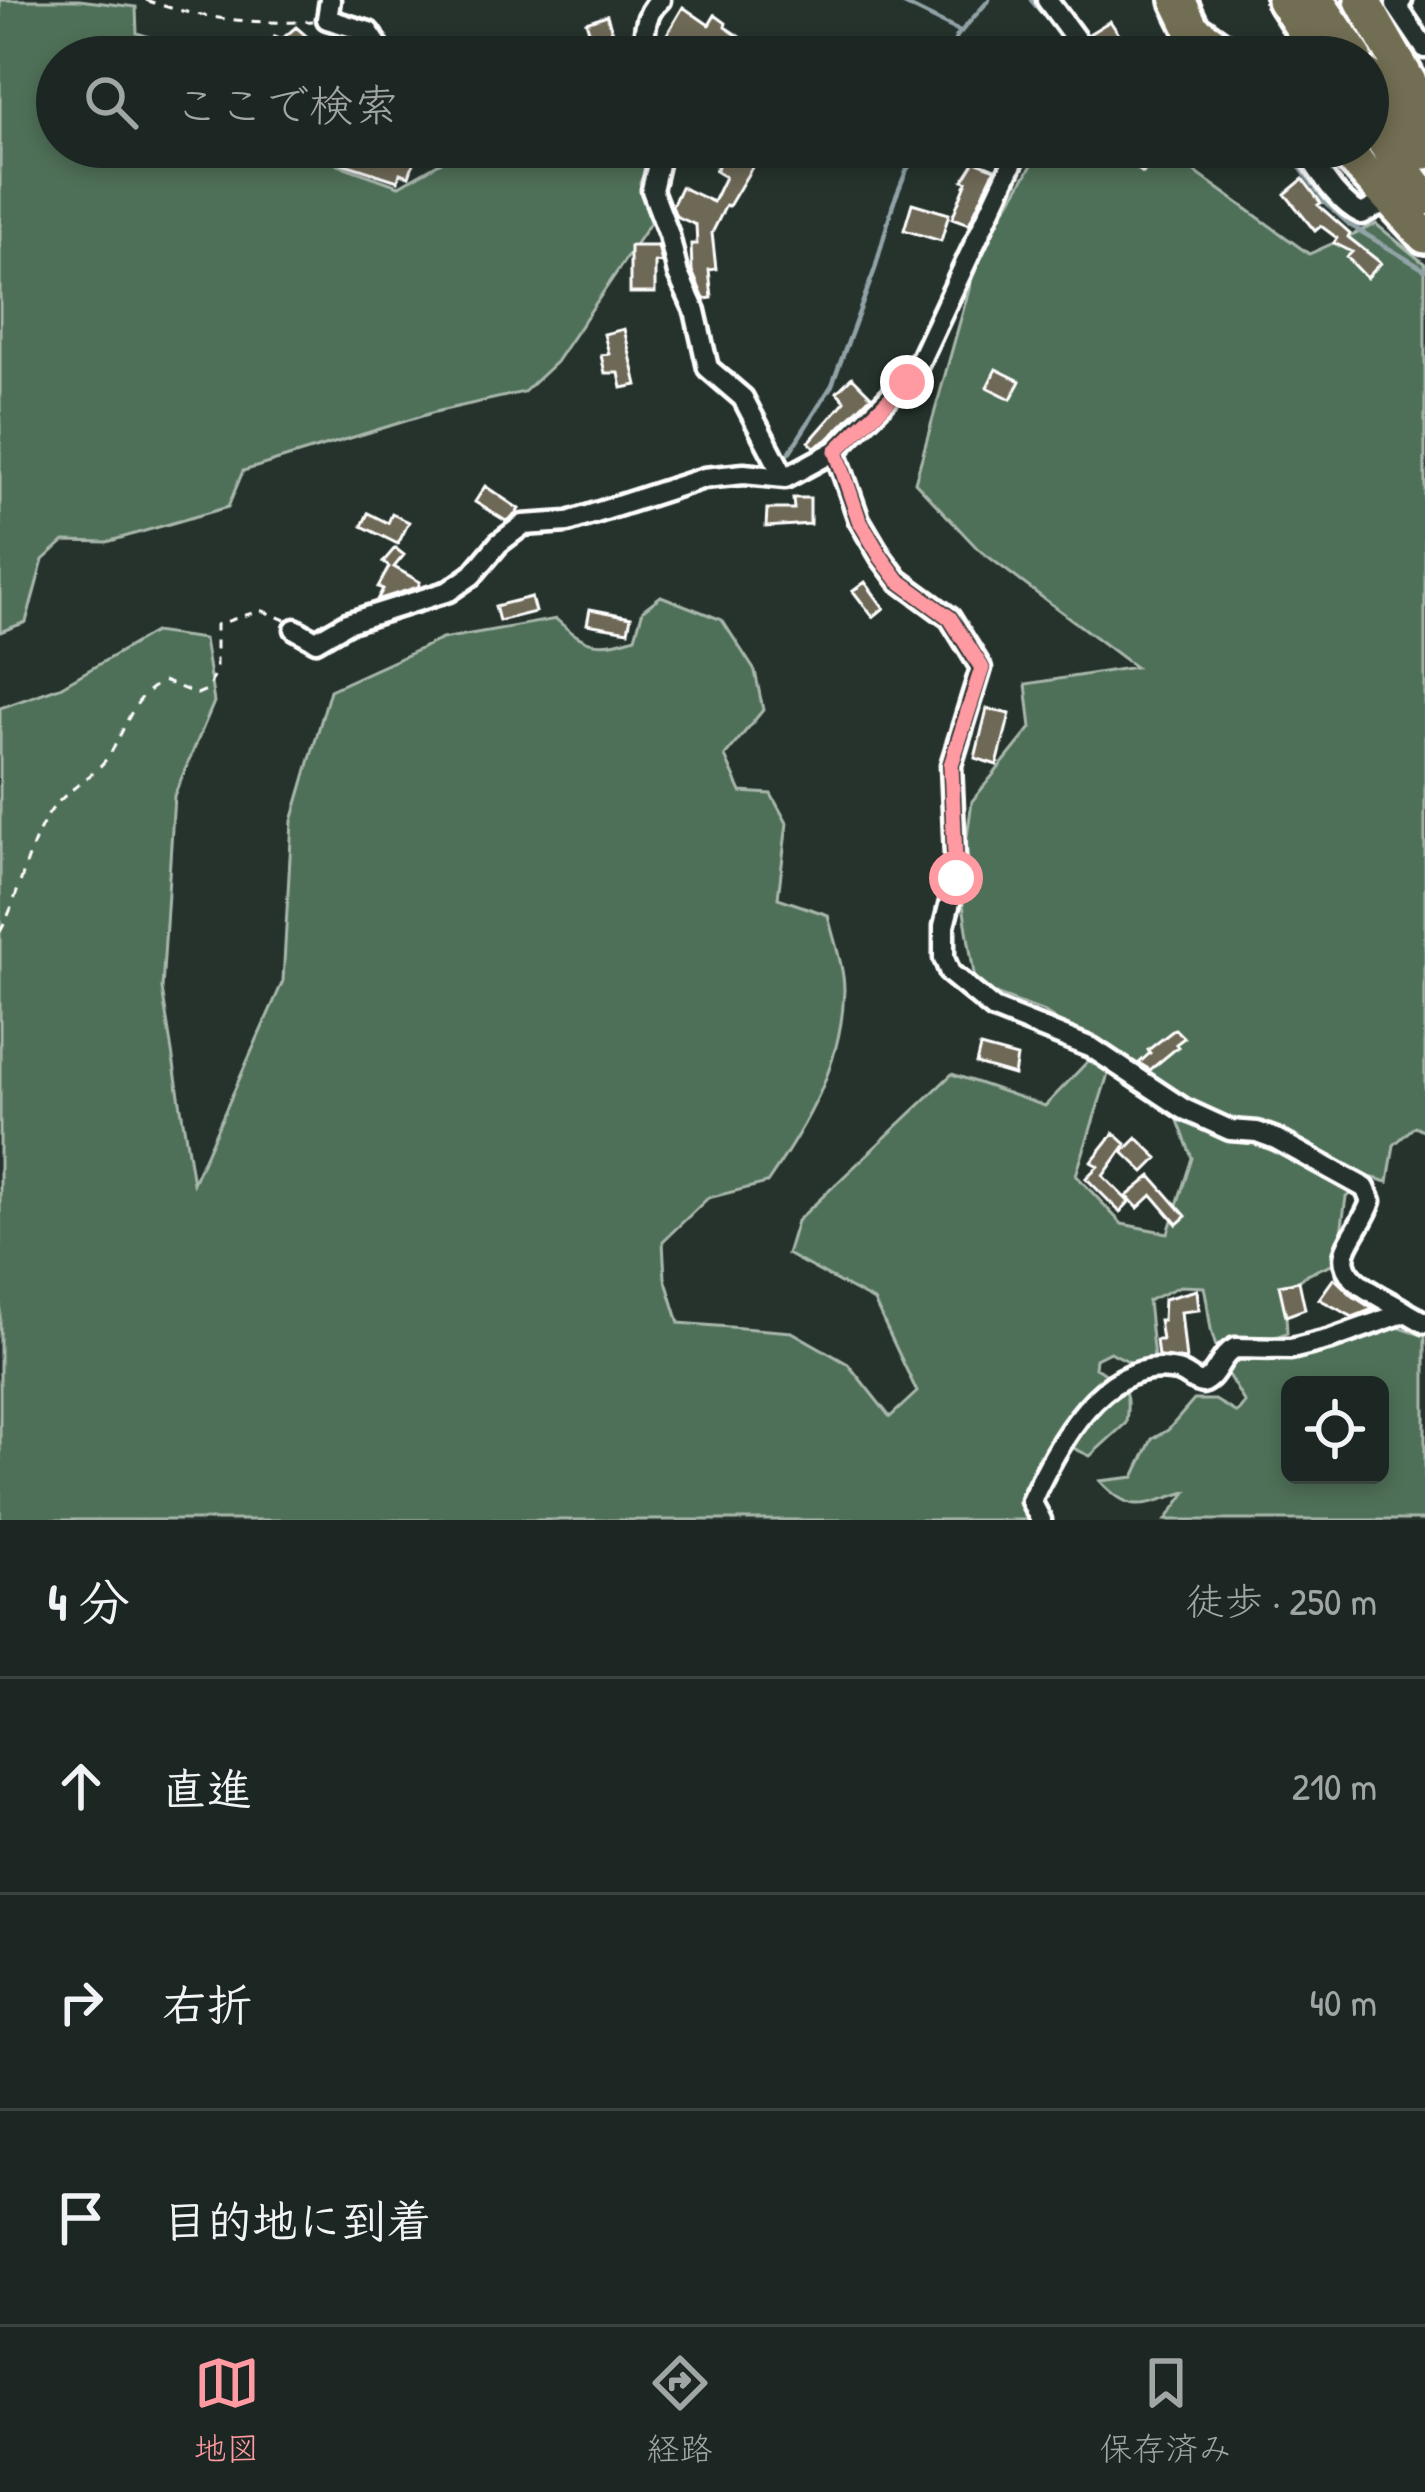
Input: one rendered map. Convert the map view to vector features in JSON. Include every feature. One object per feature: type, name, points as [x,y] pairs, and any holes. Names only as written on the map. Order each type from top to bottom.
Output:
[{"type":"highway","points":[[1178,0],[1192,28],[1203,36]]},
{"type":"highway","points":[[1284,0],[1308,36]]},
{"type":"highway","points":[[1316,0],[1341,36]]},
{"type":"highway","points":[[1362,0],[1383,36]]},
{"type":"highway","points":[[1389,47],[1425,110]]},
{"type":"highway","points":[[1389,104],[1425,152]]},
{"type":"highway","points":[[1389,149],[1425,198]]},
{"type":"highway","points":[[1362,168],[1425,236]]},
{"type":"street","points":[[645,36],[644,27],[660,0]]},
{"type":"street","points":[[1047,0],[1074,36]]},
{"type":"street","points":[[1402,0],[1396,5],[1425,48]]},
{"type":"street","points":[[328,9],[371,36]]},
{"type":"street","points":[[657,168],[652,190],[678,274],[695,311],[708,368],[743,398],[785,478]]},
{"type":"street","points":[[295,629],[316,640],[347,623],[448,591],[524,525],[568,523],[704,478],[744,474],[785,478],[836,451],[915,371],[1011,168]]},
{"type":"street","points":[[1317,168],[1354,211],[1362,214],[1379,205]]},
{"type":"street","points":[[836,451],[859,520],[881,557],[898,580],[950,618],[982,668],[951,765],[956,878],[944,926],[944,958],[950,974],[994,1010],[1092,1048],[1184,1109],[1230,1130],[1276,1139],[1365,1188],[1371,1201],[1345,1250],[1346,1270],[1353,1280],[1425,1323]]},
{"type":"street","points":[[1041,1520],[1031,1501],[1046,1468],[1080,1417],[1121,1376],[1177,1371],[1202,1383],[1235,1348],[1291,1348],[1331,1340],[1406,1312]]},
{"type":"path","points":[[146,0],[176,11],[273,22],[328,9]]},
{"type":"path","points":[[176,11],[178,0]]},
{"type":"path","points":[[0,932],[46,819],[69,790],[104,762],[139,698],[163,681],[196,694],[209,689],[216,666],[216,625],[261,610],[280,616],[295,629]]},
{"type":"green space","points":[[0,0],[79,0],[136,7],[137,33],[146,36],[36,36],[36,168],[347,168],[399,186],[431,168],[646,168],[640,183],[650,223],[556,362],[524,392],[435,412],[243,471],[228,507],[107,542],[64,541],[43,560],[26,622],[0,632]]},
{"type":"green space","points":[[1030,168],[1181,168],[1191,169],[1309,254],[1376,224],[1425,264],[1425,1131],[1415,1126],[1394,1145],[1388,1182],[1373,1178],[1346,1197],[1337,1262],[1307,1274],[1285,1293],[1287,1333],[1220,1355],[1204,1287],[1180,1286],[1148,1301],[1154,1358],[1132,1363],[1110,1352],[1096,1359],[1095,1368],[1123,1388],[1126,1423],[1090,1456],[1071,1447],[1050,1457],[1030,1492],[1040,1520],[0,1520],[0,708],[60,687],[154,632],[204,639],[214,702],[174,796],[162,989],[193,1183],[283,981],[292,821],[330,690],[442,639],[556,619],[592,643],[622,641],[635,637],[643,610],[661,596],[722,620],[755,671],[763,710],[725,756],[741,792],[771,794],[787,823],[778,898],[828,915],[844,990],[830,1068],[796,1138],[767,1183],[708,1198],[663,1241],[665,1278],[679,1323],[792,1332],[848,1364],[890,1417],[917,1392],[874,1301],[787,1254],[797,1221],[952,1074],[1045,1106],[1090,1059],[1109,1071],[1076,1175],[1122,1224],[1168,1233],[1192,1158],[1168,1094],[1042,1011],[976,987],[960,886],[972,801],[1031,728],[1026,684],[1135,667],[978,549],[915,482],[980,250]]},
{"type":"green space","points":[[1385,1323],[1425,1336],[1425,1520],[1166,1520],[1186,1492],[1149,1503],[1130,1503],[1100,1481],[1134,1477],[1152,1439],[1168,1430],[1194,1400],[1215,1400],[1237,1413],[1245,1403],[1227,1373],[1233,1358]]},
{"type":"building","points":[[683,7],[709,25],[715,15],[738,36],[666,36]]},
{"type":"building","points":[[607,15],[613,36],[591,36],[586,22]]},
{"type":"building","points":[[1110,21],[1120,36],[1090,36]]},
{"type":"building","points":[[296,27],[306,36],[286,36]]},
{"type":"building","points":[[358,168],[412,168],[409,176],[400,173],[398,181]]},
{"type":"building","points":[[752,168],[712,233],[716,269],[709,270],[712,298],[704,299],[692,271],[696,225],[676,216],[672,206],[681,187],[713,202],[725,177],[715,171]]},
{"type":"building","points":[[971,168],[995,169],[969,224],[952,218],[967,181],[963,180]]},
{"type":"building","points":[[1303,179],[1318,205],[1381,263],[1367,278],[1347,257],[1352,252],[1334,243],[1337,238],[1321,226],[1315,231],[1285,194]]},
{"type":"building","points":[[912,203],[949,214],[941,241],[904,230]]},
{"type":"building","points":[[630,246],[658,246],[662,263],[655,262],[655,293],[630,293]]},
{"type":"building","points":[[624,329],[637,385],[622,388],[619,373],[605,373],[601,355],[609,354],[604,334]]},
{"type":"building","points":[[996,369],[1020,381],[1011,399],[987,387]]},
{"type":"building","points":[[852,377],[871,396],[814,447],[809,442],[845,401],[837,392]]},
{"type":"building","points":[[485,486],[519,509],[516,514],[506,521],[475,502]]},
{"type":"building","points":[[793,498],[810,498],[810,524],[766,527],[767,509],[794,509]]},
{"type":"building","points":[[368,513],[388,523],[392,514],[409,522],[398,544],[362,526]]},
{"type":"building","points":[[395,548],[404,555],[394,567],[420,582],[418,587],[377,600],[389,567],[383,562]]},
{"type":"building","points":[[865,582],[884,608],[873,617],[853,591]]},
{"type":"building","points":[[531,597],[535,612],[499,621],[495,606]]},
{"type":"building","points":[[590,609],[631,617],[628,631],[587,624]]},
{"type":"building","points":[[987,709],[1010,714],[997,765],[975,758]]},
{"type":"building","points":[[1175,1029],[1184,1038],[1178,1047],[1150,1070],[1139,1063],[1148,1050]]},
{"type":"building","points":[[980,1047],[1017,1057],[1014,1075],[976,1064]]},
{"type":"building","points":[[1114,1133],[1126,1144],[1103,1176],[1129,1202],[1120,1212],[1086,1178],[1098,1166],[1091,1162]]},
{"type":"building","points":[[1137,1138],[1158,1158],[1144,1172],[1123,1152]]},
{"type":"building","points":[[1151,1176],[1186,1216],[1177,1224],[1152,1195],[1138,1208],[1127,1196]]},
{"type":"building","points":[[1334,1278],[1373,1309],[1353,1317],[1319,1299]]},
{"type":"building","points":[[1299,1281],[1305,1309],[1286,1316],[1279,1285]]},
{"type":"building","points":[[1197,1290],[1199,1310],[1181,1312],[1186,1360],[1158,1357],[1156,1340],[1162,1340],[1159,1320],[1163,1320],[1164,1299]]},
{"type":"waterway","points":[[896,0],[961,32]]},
{"type":"waterway","points":[[957,36],[989,0]]},
{"type":"waterway","points":[[1031,0],[1062,36]]},
{"type":"waterway","points":[[789,453],[832,385],[908,168]]},
{"type":"waterway","points":[[1300,168],[1350,225],[1425,270]]},
{"type":"route","points":[[907,382],[836,451],[859,520],[881,557],[898,580],[950,618],[982,668],[951,765],[956,878]]}]
